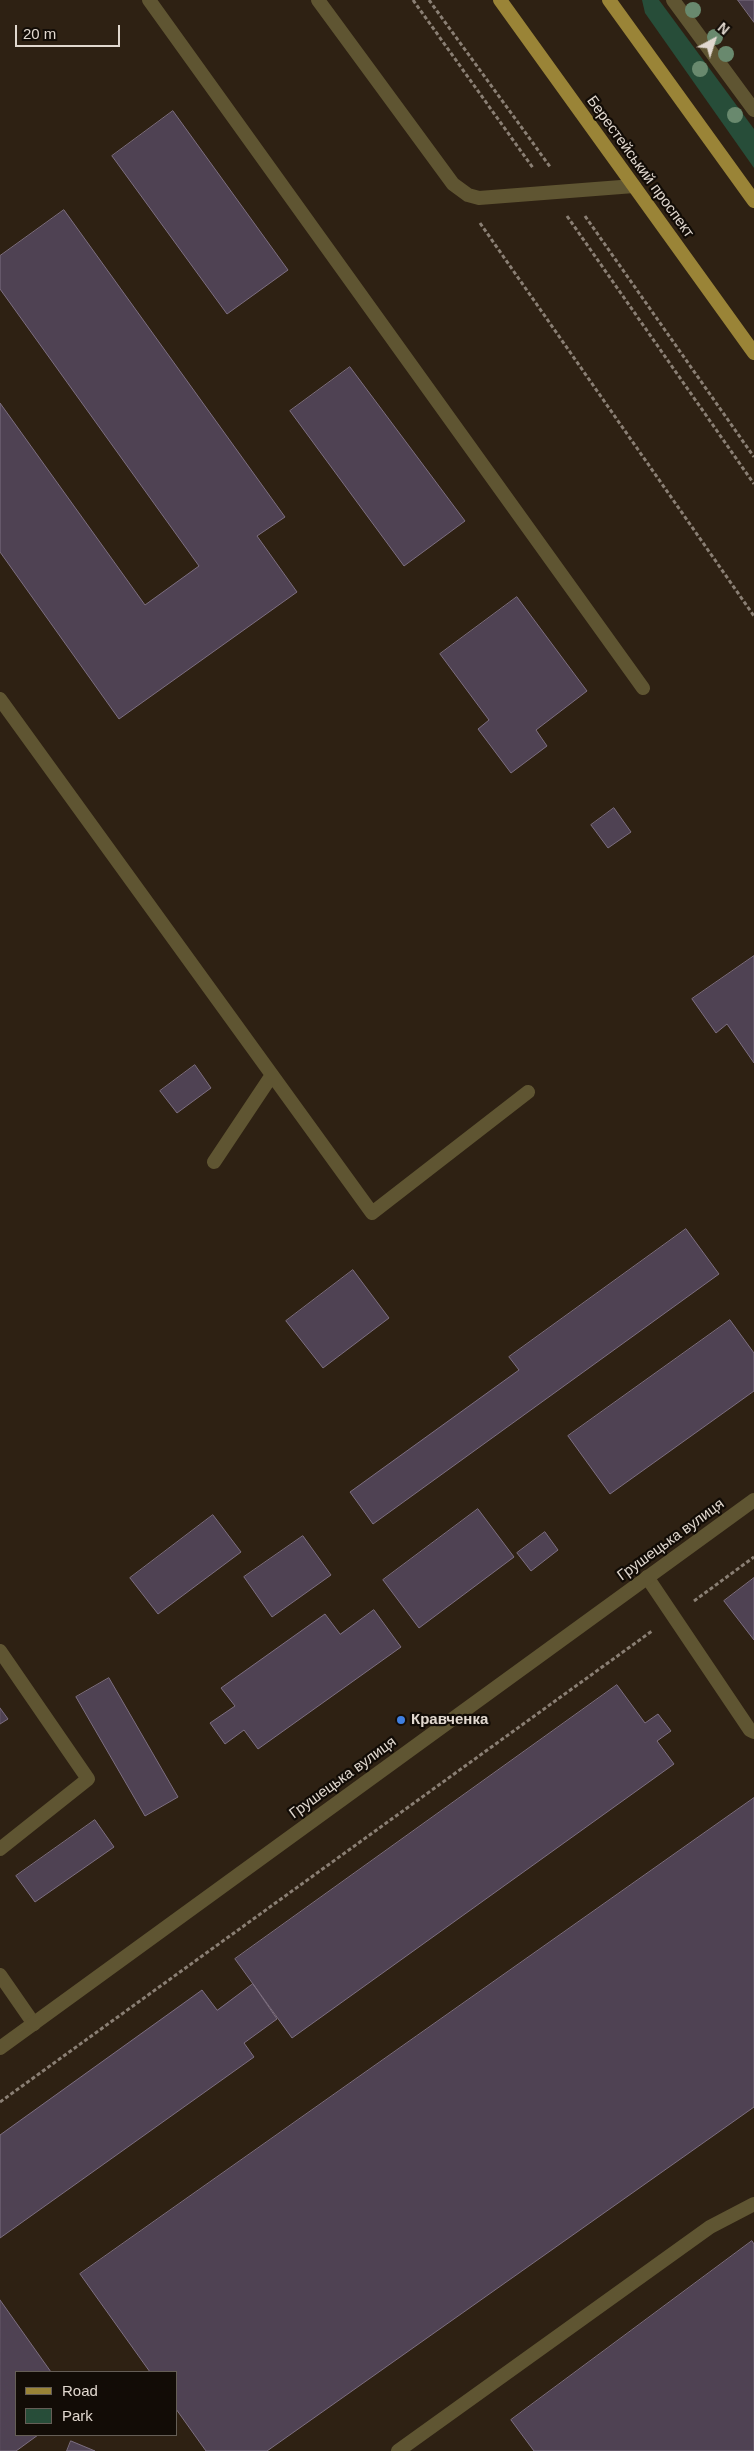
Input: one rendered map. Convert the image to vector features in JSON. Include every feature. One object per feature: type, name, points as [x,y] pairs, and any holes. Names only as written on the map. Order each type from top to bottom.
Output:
[{"type":"main road","name":"Берестейський проспект","points":[[500,0],[754,353]]},
{"type":"main road","points":[[609,0],[754,201]]},
{"type":"street","points":[[149,0],[643,688]]},
{"type":"street","points":[[318,0],[453,184],[468,195],[479,198],[634,186]]},
{"type":"street","points":[[673,0],[754,110]]},
{"type":"street","points":[[0,699],[372,1213],[528,1092]]},
{"type":"street","points":[[214,1162],[272,1075]]},
{"type":"street","name":"Грушецька вулиця","points":[[0,2048],[754,1500]]},
{"type":"street","points":[[647,1577],[750,1730],[754,1732]]},
{"type":"street","points":[[0,1650],[88,1779],[0,1849]]},
{"type":"street","points":[[0,1975],[34,2024]]},
{"type":"street","points":[[398,2451],[710,2227],[754,2204]]},
{"type":"path","points":[[413,0],[551,193],[754,484]]},
{"type":"path","points":[[429,0],[568,192],[754,457]]},
{"type":"path","points":[[453,184],[754,616]]},
{"type":"path","points":[[0,2102],[754,1557]]},
{"type":"green space","points":[[642,0],[659,0],[754,129],[754,168],[645,13]]},
{"type":"building","points":[[738,0],[754,0],[754,22]]},
{"type":"building","points":[[173,111],[288,270],[227,314],[112,156]]},
{"type":"building","points":[[64,210],[285,517],[257,536],[297,592],[119,719],[0,552],[0,403],[145,605],[199,566],[0,289],[0,256]]},
{"type":"building","points":[[350,367],[465,521],[404,566],[290,411]]},
{"type":"building","points":[[517,597],[587,691],[536,730],[547,746],[511,773],[478,729],[489,720],[440,654]]},
{"type":"building","points":[[614,808],[631,832],[608,848],[591,825]]},
{"type":"building","points":[[754,956],[754,1063],[727,1024],[716,1033],[692,999]]},
{"type":"building","points":[[195,1065],[211,1088],[177,1113],[160,1091]]},
{"type":"building","points":[[686,1229],[719,1274],[373,1524],[350,1492],[519,1370],[509,1357]]},
{"type":"building","points":[[353,1270],[389,1318],[323,1368],[286,1321]]},
{"type":"building","points":[[730,1320],[754,1353],[754,1391],[610,1494],[568,1436]]},
{"type":"building","points":[[478,1509],[514,1557],[419,1628],[383,1580]]},
{"type":"building","points":[[213,1515],[241,1552],[158,1614],[130,1578]]},
{"type":"building","points":[[545,1532],[558,1550],[531,1571],[517,1553]]},
{"type":"building","points":[[303,1536],[331,1575],[272,1617],[244,1577]]},
{"type":"building","points":[[754,1578],[754,1640],[724,1601]]},
{"type":"building","points":[[374,1610],[401,1647],[258,1749],[244,1730],[225,1744],[210,1723],[235,1706],[221,1688],[325,1614],[340,1634]]},
{"type":"building","points":[[109,1678],[178,1797],[145,1816],[76,1697]]},
{"type":"building","points":[[617,1685],[645,1723],[658,1714],[671,1731],[657,1741],[674,1764],[292,2038],[235,1959]]},
{"type":"building","points":[[0,1708],[8,1719],[0,1724]]},
{"type":"building","points":[[754,1798],[754,2107],[267,2451],[206,2451],[178,2412],[178,2371],[149,2371],[80,2274]]},
{"type":"building","points":[[95,1820],[114,1847],[35,1902],[16,1876]]},
{"type":"building","points":[[253,1984],[277,2019],[244,2043],[254,2057],[0,2238],[0,2135],[202,1990],[217,2010]]},
{"type":"building","points":[[752,2241],[754,2244],[754,2451],[534,2451],[511,2420]]},
{"type":"building","points":[[0,2300],[50,2371],[15,2371],[15,2436],[37,2436],[16,2451],[0,2451]]},
{"type":"building","points":[[71,2441],[95,2451],[67,2451]]},
{"type":"place","name":"Кравченка","points":[[401,1720]]}]
